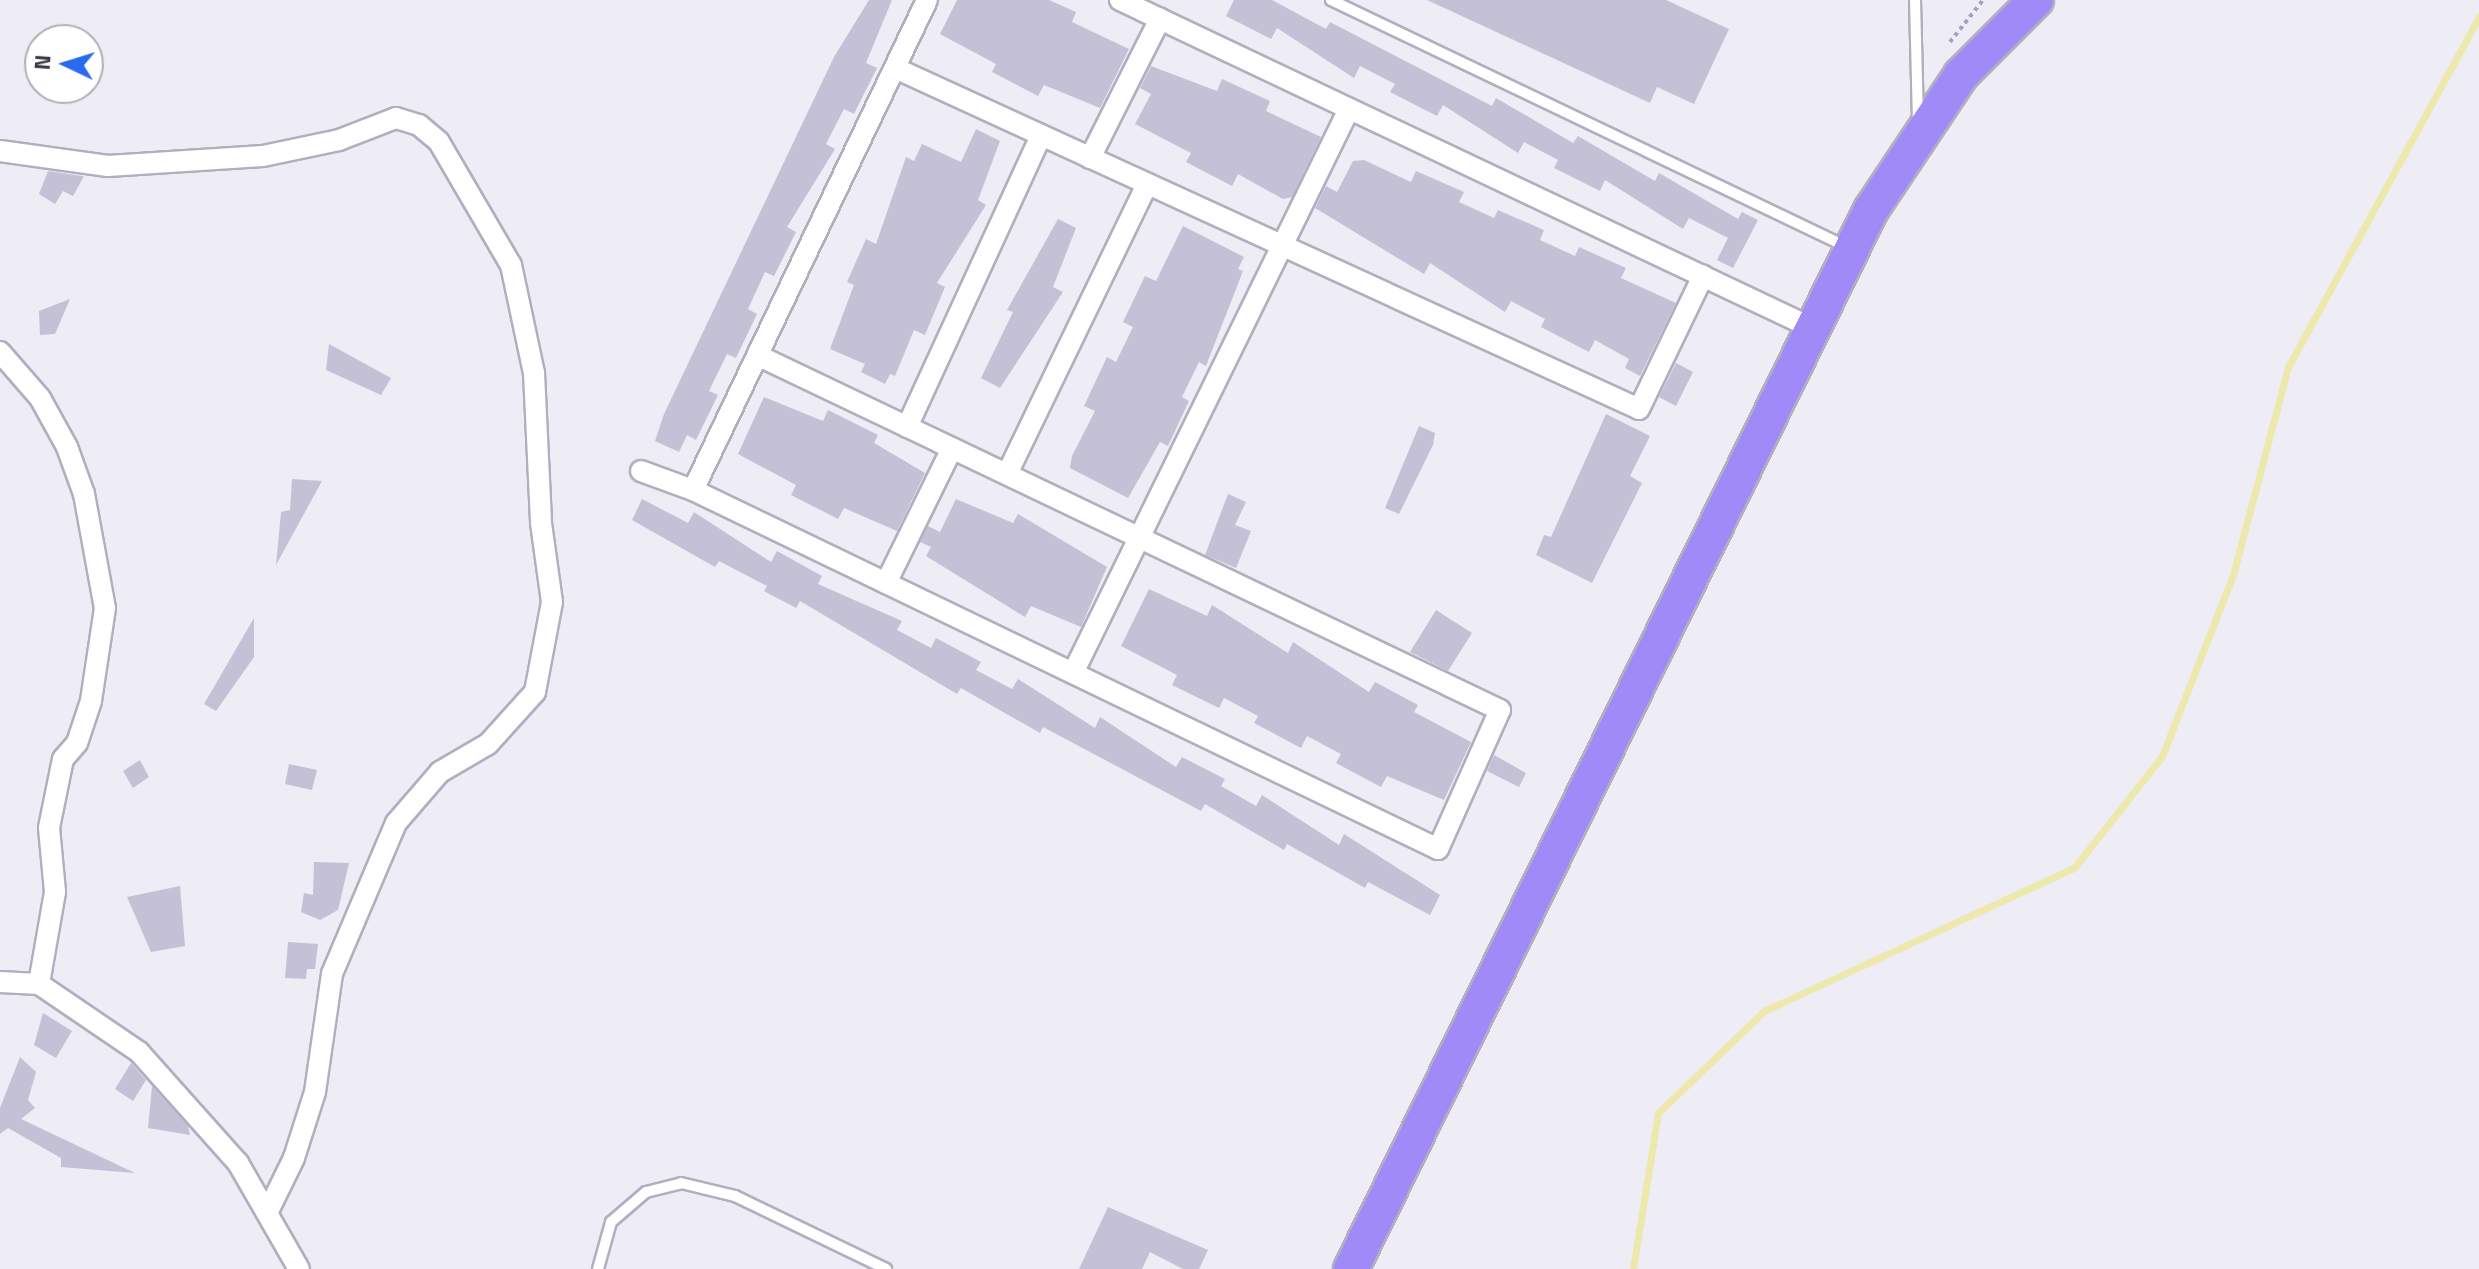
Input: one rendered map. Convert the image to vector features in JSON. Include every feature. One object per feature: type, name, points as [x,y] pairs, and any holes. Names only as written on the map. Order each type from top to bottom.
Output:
[{"type":"highway","points":[[1351,1269],[1851,249],[1961,75],[2036,0]]},
{"type":"street","points":[[693,490],[927,0]]},
{"type":"street","points":[[1120,0],[1812,328]]},
{"type":"street","points":[[1090,158],[1160,19]]},
{"type":"street","points":[[895,68],[1639,409],[1703,276]]},
{"type":"street","points":[[1073,673],[1349,109]]},
{"type":"street","points":[[0,151],[108,166],[263,156],[339,140],[396,118],[419,125],[439,142],[511,265],[534,373],[541,523],[552,602],[535,692],[488,744],[440,772],[396,823],[332,974],[315,1092],[294,1158],[268,1211]]},
{"type":"street","points":[[907,427],[1041,135]]},
{"type":"street","points":[[1007,474],[1147,184]]},
{"type":"street","points":[[0,352],[40,398],[67,447],[84,494],[105,608],[91,701],[77,743],[63,759],[49,828],[55,892],[39,984]]},
{"type":"street","points":[[641,471],[693,490],[1438,849],[1500,710],[757,355]]},
{"type":"street","points":[[886,583],[952,448]]},
{"type":"street","points":[[0,982],[39,984],[139,1052],[196,1110],[268,1211],[299,1269]]},
{"type":"lane","points":[[1331,0],[1851,249]]},
{"type":"lane","points":[[1915,0],[1919,137]]},
{"type":"lane","points":[[598,1269],[611,1222],[646,1192],[681,1183],[735,1196],[886,1269]]},
{"type":"building","points":[[869,0],[892,0],[866,63],[877,68],[854,114],[844,109],[826,144],[835,149],[787,227],[796,232],[774,276],[765,272],[748,309],[757,314],[736,358],[727,354],[709,391],[718,395],[696,440],[687,435],[679,452],[655,441],[664,414],[834,57]]},
{"type":"building","points":[[957,0],[1049,0],[1076,12],[1072,22],[1129,49],[1100,108],[1044,85],[1038,96],[992,72],[996,64],[940,34]]},
{"type":"building","points":[[1234,0],[1272,0],[1326,29],[1330,22],[1492,106],[1496,98],[1573,143],[1578,136],[1655,181],[1659,173],[1738,219],[1742,212],[1758,220],[1733,268],[1717,260],[1728,238],[1689,218],[1683,229],[1605,180],[1600,191],[1554,168],[1558,160],[1524,142],[1518,153],[1443,105],[1437,116],[1390,92],[1395,84],[1360,66],[1354,78],[1277,28],[1271,39],[1226,16]]},
{"type":"building","points":[[1427,0],[1666,0],[1729,29],[1694,104],[1657,87],[1650,103]]},
{"type":"building","points":[[1151,66],[1217,91],[1222,79],[1270,101],[1266,111],[1321,137],[1292,197],[1283,199],[1238,174],[1232,186],[1186,162],[1191,153],[1135,124],[1151,94],[1140,88]]},
{"type":"building","points":[[976,129],[1000,141],[978,200],[986,205],[937,283],[945,287],[925,335],[914,330],[895,376],[890,374],[885,384],[861,372],[865,364],[830,349],[854,285],[847,282],[866,239],[876,244],[906,157],[914,161],[922,144],[961,162]]},
{"type":"building","points":[[1364,160],[1411,182],[1416,171],[1464,192],[1459,202],[1494,218],[1498,210],[1544,230],[1540,240],[1575,256],[1579,247],[1626,268],[1621,278],[1676,303],[1640,376],[1625,368],[1629,359],[1595,340],[1589,352],[1541,327],[1545,319],[1511,301],[1505,312],[1430,263],[1424,274],[1315,208],[1326,186],[1337,192],[1353,161]]},
{"type":"building","points":[[48,171],[84,176],[73,196],[63,191],[55,204],[39,194]]},
{"type":"building","points":[[1058,219],[1076,228],[1053,287],[1063,292],[1000,388],[981,378],[1013,312],[1007,310]]},
{"type":"building","points":[[1183,226],[1244,257],[1238,269],[1243,271],[1206,366],[1199,362],[1182,397],[1189,401],[1168,446],[1160,442],[1128,498],[1070,468],[1072,456],[1095,411],[1084,406],[1107,357],[1116,362],[1133,327],[1123,322],[1145,276],[1156,281]]},
{"type":"building","points":[[70,299],[55,334],[40,335],[39,311]]},
{"type":"building","points":[[329,344],[391,378],[381,395],[326,370]]},
{"type":"building","points":[[1676,363],[1693,372],[1676,406],[1659,397]]},
{"type":"building","points":[[764,397],[823,421],[828,410],[878,435],[874,443],[925,473],[897,531],[844,508],[838,519],[791,495],[796,485],[738,454]]},
{"type":"building","points":[[1606,414],[1650,436],[1630,476],[1642,483],[1592,583],[1536,555],[1544,535],[1551,537]]},
{"type":"building","points":[[1419,426],[1435,433],[1433,445],[1399,514],[1385,508]]},
{"type":"building","points":[[292,479],[322,481],[276,565],[281,512],[290,510]]},
{"type":"building","points":[[1228,494],[1246,502],[1235,525],[1251,531],[1236,568],[1205,555]]},
{"type":"building","points":[[642,499],[688,523],[694,512],[771,562],[777,551],[822,576],[818,584],[902,621],[897,630],[931,648],[936,638],[981,662],[976,670],[1012,689],[1018,679],[1095,728],[1100,717],[1176,767],[1182,757],[1225,779],[1221,786],[1256,806],[1262,795],[1339,845],[1344,834],[1440,895],[1430,915],[1368,882],[1365,888],[1287,844],[1284,850],[1205,804],[1201,811],[1043,727],[1040,733],[961,688],[957,694],[800,601],[796,608],[764,591],[767,586],[719,561],[715,567],[632,520]]},
{"type":"building","points":[[956,499],[1013,523],[1018,514],[1107,567],[1081,627],[1031,606],[1025,617],[926,556],[931,547],[920,542],[928,526],[940,532]]},
{"type":"building","points":[[1149,589],[1207,616],[1212,605],[1288,653],[1293,642],[1369,692],[1375,682],[1418,705],[1414,712],[1471,742],[1444,800],[1387,776],[1381,787],[1336,763],[1341,754],[1307,736],[1301,748],[1254,723],[1258,716],[1224,698],[1219,708],[1172,685],[1177,675],[1121,646]]},
{"type":"building","points":[[1436,610],[1472,633],[1448,671],[1410,652]]},
{"type":"building","points":[[254,618],[254,657],[216,711],[204,704]]},
{"type":"building","points":[[1494,755],[1526,773],[1519,787],[1487,771]]},
{"type":"building","points":[[140,760],[149,777],[133,788],[123,771]]},
{"type":"building","points":[[289,764],[317,770],[312,790],[285,784]]},
{"type":"building","points":[[314,862],[349,863],[338,910],[320,920],[301,912],[304,893],[313,895]]},
{"type":"building","points":[[180,886],[185,946],[151,952],[127,897]]},
{"type":"building","points":[[288,942],[318,944],[315,969],[307,969],[306,979],[285,978]]},
{"type":"building","points":[[43,1013],[72,1031],[56,1058],[34,1045]]},
{"type":"building","points":[[20,1057],[36,1072],[28,1100],[35,1108],[21,1119],[135,1173],[61,1167],[61,1158],[8,1128],[0,1134],[0,1108]]},
{"type":"building","points":[[131,1063],[146,1080],[133,1101],[115,1089]]},
{"type":"building","points":[[152,1086],[188,1126],[190,1135],[148,1128]]},
{"type":"building","points":[[1108,1207],[1208,1250],[1199,1269],[1183,1269],[1150,1252],[1142,1269],[1079,1269]]},
{"type":"waterway","points":[[1633,1269],[1658,1113],[1764,1011],[2074,868],[2162,756],[2233,575],[2288,367],[2479,17]]}]
